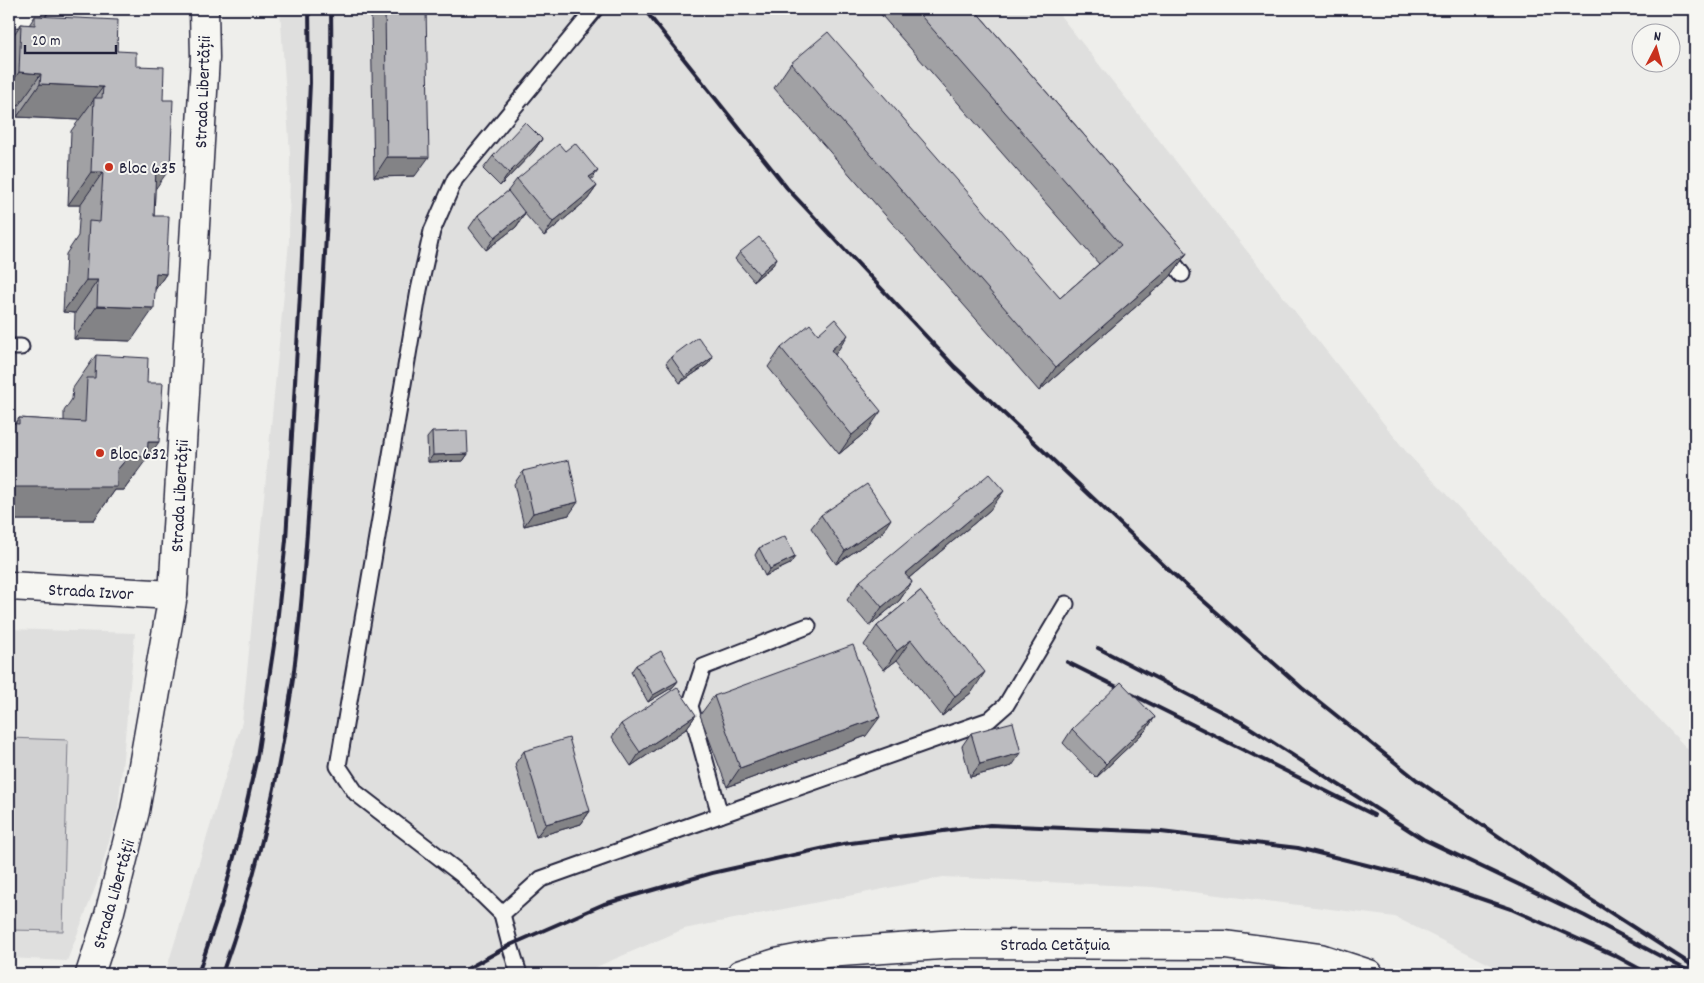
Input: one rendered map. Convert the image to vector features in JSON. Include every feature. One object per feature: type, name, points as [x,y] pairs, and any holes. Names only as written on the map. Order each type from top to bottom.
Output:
[{"type":"street","points":[[9,14],[33,9]]},
{"type":"street","name":"Strada Libertății","points":[[90,974],[136,812],[173,595],[205,68],[204,9]]},
{"type":"street","name":"Strada Izvor","points":[[9,586],[173,595]]},
{"type":"street","name":"Strada Cetățuia","points":[[741,974],[776,963],[827,953],[965,944],[1225,946],[1320,958],[1369,974]]},
{"type":"lane","points":[[519,974],[502,914],[461,874],[356,793],[338,766],[419,290],[432,230],[455,179],[595,9]]},
{"type":"lane","points":[[1158,243],[1182,274]]},
{"type":"lane","points":[[502,914],[541,879],[989,720],[1006,705],[1066,604]]},
{"type":"lane","points":[[720,816],[690,706],[703,667],[808,626]]},
{"type":"shaded area","points":[[280,9],[1055,9],[1408,454],[1695,757],[1695,974],[1509,974],[1395,917],[1153,887],[943,877],[684,929],[580,974],[165,974],[242,722],[289,242],[290,154]]},
{"type":"shaded area","points":[[9,629],[135,633],[118,810],[97,883],[67,961],[9,958]]},
{"type":"shaded area","points":[[9,738],[68,740],[63,931],[9,930]]},
{"type":"building","points":[[385,9],[426,9],[429,157],[387,157]]},
{"type":"building","points":[[915,9],[974,9],[1187,253],[1056,367],[791,63],[828,32],[1060,298],[1121,245]]},
{"type":"building","points":[[35,16],[118,20],[117,51],[136,52],[136,66],[164,67],[163,100],[173,100],[170,168],[156,167],[154,216],[169,216],[166,274],[156,273],[154,308],[97,306],[98,280],[86,280],[89,221],[100,222],[103,172],[91,172],[94,98],[102,98],[103,87],[40,84],[41,74],[19,72],[21,24],[35,25]]},
{"type":"building","points":[[525,122],[542,139],[509,173],[493,156]]},
{"type":"building","points":[[575,143],[598,171],[589,177],[597,186],[553,222],[517,179],[559,144],[565,151]]},
{"type":"building","points":[[508,191],[525,213],[495,237],[478,215]]},
{"type":"building","points":[[759,237],[777,258],[759,274],[740,252]]},
{"type":"building","points":[[835,319],[848,335],[831,350],[881,411],[852,435],[781,348],[810,324],[818,334]]},
{"type":"building","points":[[698,337],[713,357],[685,377],[671,357]]},
{"type":"building","points":[[96,355],[148,358],[147,383],[163,383],[159,442],[148,442],[147,457],[129,456],[117,470],[117,487],[13,487],[13,477],[9,477],[9,423],[19,424],[19,418],[85,422],[87,378],[95,378]]},
{"type":"building","points":[[467,431],[468,454],[433,455],[432,432]]},
{"type":"building","points":[[569,460],[578,502],[533,513],[523,471]]},
{"type":"building","points":[[989,474],[1004,491],[905,574],[912,582],[882,607],[860,581]]},
{"type":"building","points":[[867,484],[891,519],[845,551],[821,515]]},
{"type":"building","points":[[785,536],[795,557],[770,569],[759,548]]},
{"type":"building","points":[[920,591],[985,672],[955,696],[911,640],[897,651],[877,626]]},
{"type":"building","points":[[853,645],[880,717],[740,768],[714,696]]},
{"type":"building","points":[[661,651],[678,681],[653,695],[636,665]]},
{"type":"building","points":[[1121,682],[1155,717],[1106,764],[1072,729]]},
{"type":"building","points":[[677,687],[696,715],[640,752],[621,724]]},
{"type":"building","points":[[1013,722],[1021,753],[980,764],[971,733]]},
{"type":"building","points":[[569,738],[590,811],[546,824],[524,751]]},
{"type":"railway","points":[[198,974],[221,906],[239,838],[257,757],[276,632],[286,540],[301,277],[310,83],[309,9]]},
{"type":"railway","points":[[222,974],[256,865],[265,828],[281,754],[297,646],[325,263],[331,110],[331,9]]},
{"type":"railway","points":[[644,9],[787,188],[955,367],[1171,572],[1302,688],[1417,780],[1588,898],[1695,967]]},
{"type":"railway","points":[[1098,648],[1241,722],[1423,839],[1585,916],[1692,973]]},
{"type":"railway","points":[[1067,662],[1374,815]]},
{"type":"railway","points":[[458,974],[510,945],[604,904],[712,873],[843,844],[990,825],[1161,832],[1298,848],[1423,879],[1511,909],[1616,956],[1649,974]]},
{"type":"place","name":"Bloc 635","points":[[109,167]]},
{"type":"place","name":"Bloc 632","points":[[100,453]]}]
